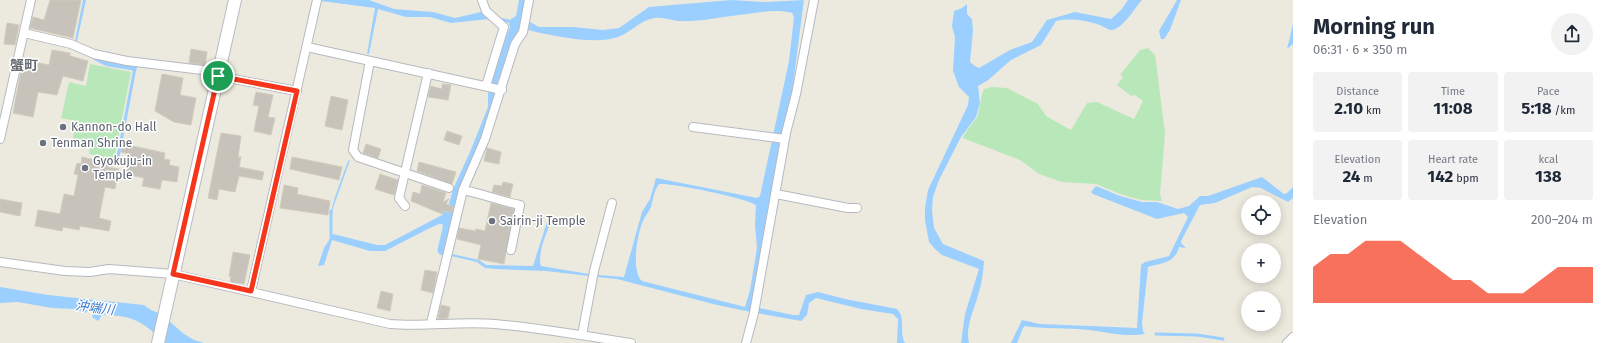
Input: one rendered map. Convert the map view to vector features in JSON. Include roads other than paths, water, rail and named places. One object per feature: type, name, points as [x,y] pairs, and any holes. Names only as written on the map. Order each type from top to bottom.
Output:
[{"type":"main road","points":[[158,343],[235,0]]},
{"type":"street","points":[[0,139],[3,113],[31,0]]},
{"type":"street","points":[[251,291],[317,0]]},
{"type":"street","points":[[482,0],[486,11],[504,27],[486,86]]},
{"type":"street","points":[[431,324],[463,190],[485,139],[515,44],[523,32],[529,0]]},
{"type":"street","points":[[746,343],[755,309],[776,194],[783,139],[796,94],[814,0]]},
{"type":"street","points":[[24,33],[74,45],[94,54],[127,61],[219,74],[297,91]]},
{"type":"street","points":[[307,47],[501,89]]},
{"type":"street","points":[[370,61],[353,150],[358,157],[448,188]]},
{"type":"street","points":[[405,206],[400,198],[428,73]]},
{"type":"street","points":[[693,127],[783,139]]},
{"type":"street","points":[[463,190],[520,205],[511,250]]},
{"type":"street","points":[[776,194],[848,208],[857,208]]},
{"type":"street","points":[[582,335],[593,275],[612,203]]},
{"type":"street","points":[[0,262],[65,271],[90,272],[109,269],[173,274],[390,324],[408,326],[431,324],[494,324],[631,343]]},
{"type":"street","points":[[1287,343],[1293,337]]},
{"type":"water","points":[[83,0],[86,0],[77,41],[75,41]]},
{"type":"water","points":[[313,0],[369,0],[394,9],[433,12],[455,18],[485,11],[489,19],[451,23],[430,17],[406,17],[378,9],[369,54],[367,54],[375,8]]},
{"type":"water","points":[[519,0],[526,0],[520,29],[512,42],[497,84],[484,136],[462,182],[450,224],[439,224],[385,251],[370,251],[332,240],[324,265],[318,266],[324,248],[333,234],[377,245],[385,245],[446,213],[454,187],[488,107],[488,94],[495,67],[510,27],[509,24],[511,19],[516,16]]},
{"type":"water","points":[[731,0],[766,2],[804,0],[792,92],[782,133],[779,136],[778,142],[780,146],[751,312],[717,305],[617,279],[597,277],[598,275],[624,277],[642,212],[650,199],[656,178],[757,198],[760,196],[789,61],[794,17],[792,13],[778,11],[693,21],[677,21],[656,18],[641,23],[618,37],[597,40],[573,39],[528,30],[530,22],[539,27],[573,27],[603,30],[619,28],[649,7]],"holes":[[[659,184],[667,184],[725,195],[756,205],[755,224],[757,248],[750,290],[745,307],[642,281],[639,276],[636,261],[639,234],[644,219],[651,207],[657,186]]]},
{"type":"water","points":[[1128,0],[1142,0],[1127,19],[1117,28],[1110,30],[1094,23],[1078,20],[1056,21],[1041,45],[1011,60],[987,81],[978,86],[980,103],[976,117],[961,137],[939,180],[933,197],[932,211],[934,228],[943,244],[984,261],[980,287],[970,319],[968,331],[969,343],[961,343],[965,314],[979,269],[942,255],[935,249],[929,242],[925,220],[928,190],[968,105],[969,97],[959,87],[953,71],[955,37],[952,26],[954,11],[967,4],[967,14],[972,19],[973,31],[970,62],[979,68],[1010,50],[1032,42],[1047,20],[1075,12],[1111,19],[1121,10]]},
{"type":"water","points":[[1177,0],[1181,0],[1170,30],[1164,39],[1161,39],[1159,31]]},
{"type":"water","points":[[1293,24],[1293,44],[1287,49]]},
{"type":"water","points":[[94,57],[137,67],[136,71],[106,66],[94,60]]},
{"type":"water","points":[[350,160],[333,208],[332,215],[330,215],[348,161]]},
{"type":"water","points":[[1262,177],[1284,194],[1293,187],[1293,198],[1288,202],[1281,198],[1281,195],[1274,195],[1261,188],[1252,187],[1215,203],[1200,205],[1181,241],[1186,248],[1179,247],[1174,256],[1167,262],[1148,267],[1142,323],[1145,334],[1129,335],[1086,330],[1025,326],[1017,343],[1011,343],[1022,320],[1040,324],[1137,328],[1141,265],[1145,262],[1169,256],[1188,217],[1184,213],[1157,219],[1093,194],[1091,192],[1096,186],[1120,196],[1142,202],[1157,202],[1178,209],[1189,206],[1200,196],[1208,196]]},
{"type":"water","points":[[548,219],[551,220],[541,249],[541,266],[589,274],[589,276],[546,271],[485,268],[477,262],[451,256],[452,254],[479,260],[486,265],[533,266]]},
{"type":"water","name":"沖端川","points":[[0,287],[48,295],[144,305],[161,314],[184,334],[194,340],[204,343],[163,343],[143,324],[121,316],[102,315],[98,321],[92,317],[94,312],[88,311],[85,313],[75,309],[52,308],[18,302],[0,303]]},
{"type":"water","points":[[818,292],[897,309],[900,313],[902,321],[902,334],[905,343],[897,343],[898,319],[893,314],[861,309],[816,298],[809,303],[807,315],[801,321],[757,313],[759,308],[799,315],[806,295]]},
{"type":"waterway","points":[[499,19],[513,22]]},
{"type":"waterway","points":[[118,157],[135,68],[133,68]]},
{"type":"waterway","points":[[331,211],[331,239]]},
{"type":"waterway","points":[[443,250],[448,229],[448,215]]},
{"type":"waterway","points":[[1156,334],[1197,335],[1223,339]]},
{"type":"place","name":"Kannon-do Hall","points":[[63,127]]},
{"type":"place","name":"Tenman Shrine","points":[[43,143]]},
{"type":"place","name":"Gyokuju-in Temple","points":[[85,168]]},
{"type":"place","name":"Sairin-ji Temple","points":[[492,221]]},
{"type":"district","name":"蟹町","points":[[24,65]]}]
